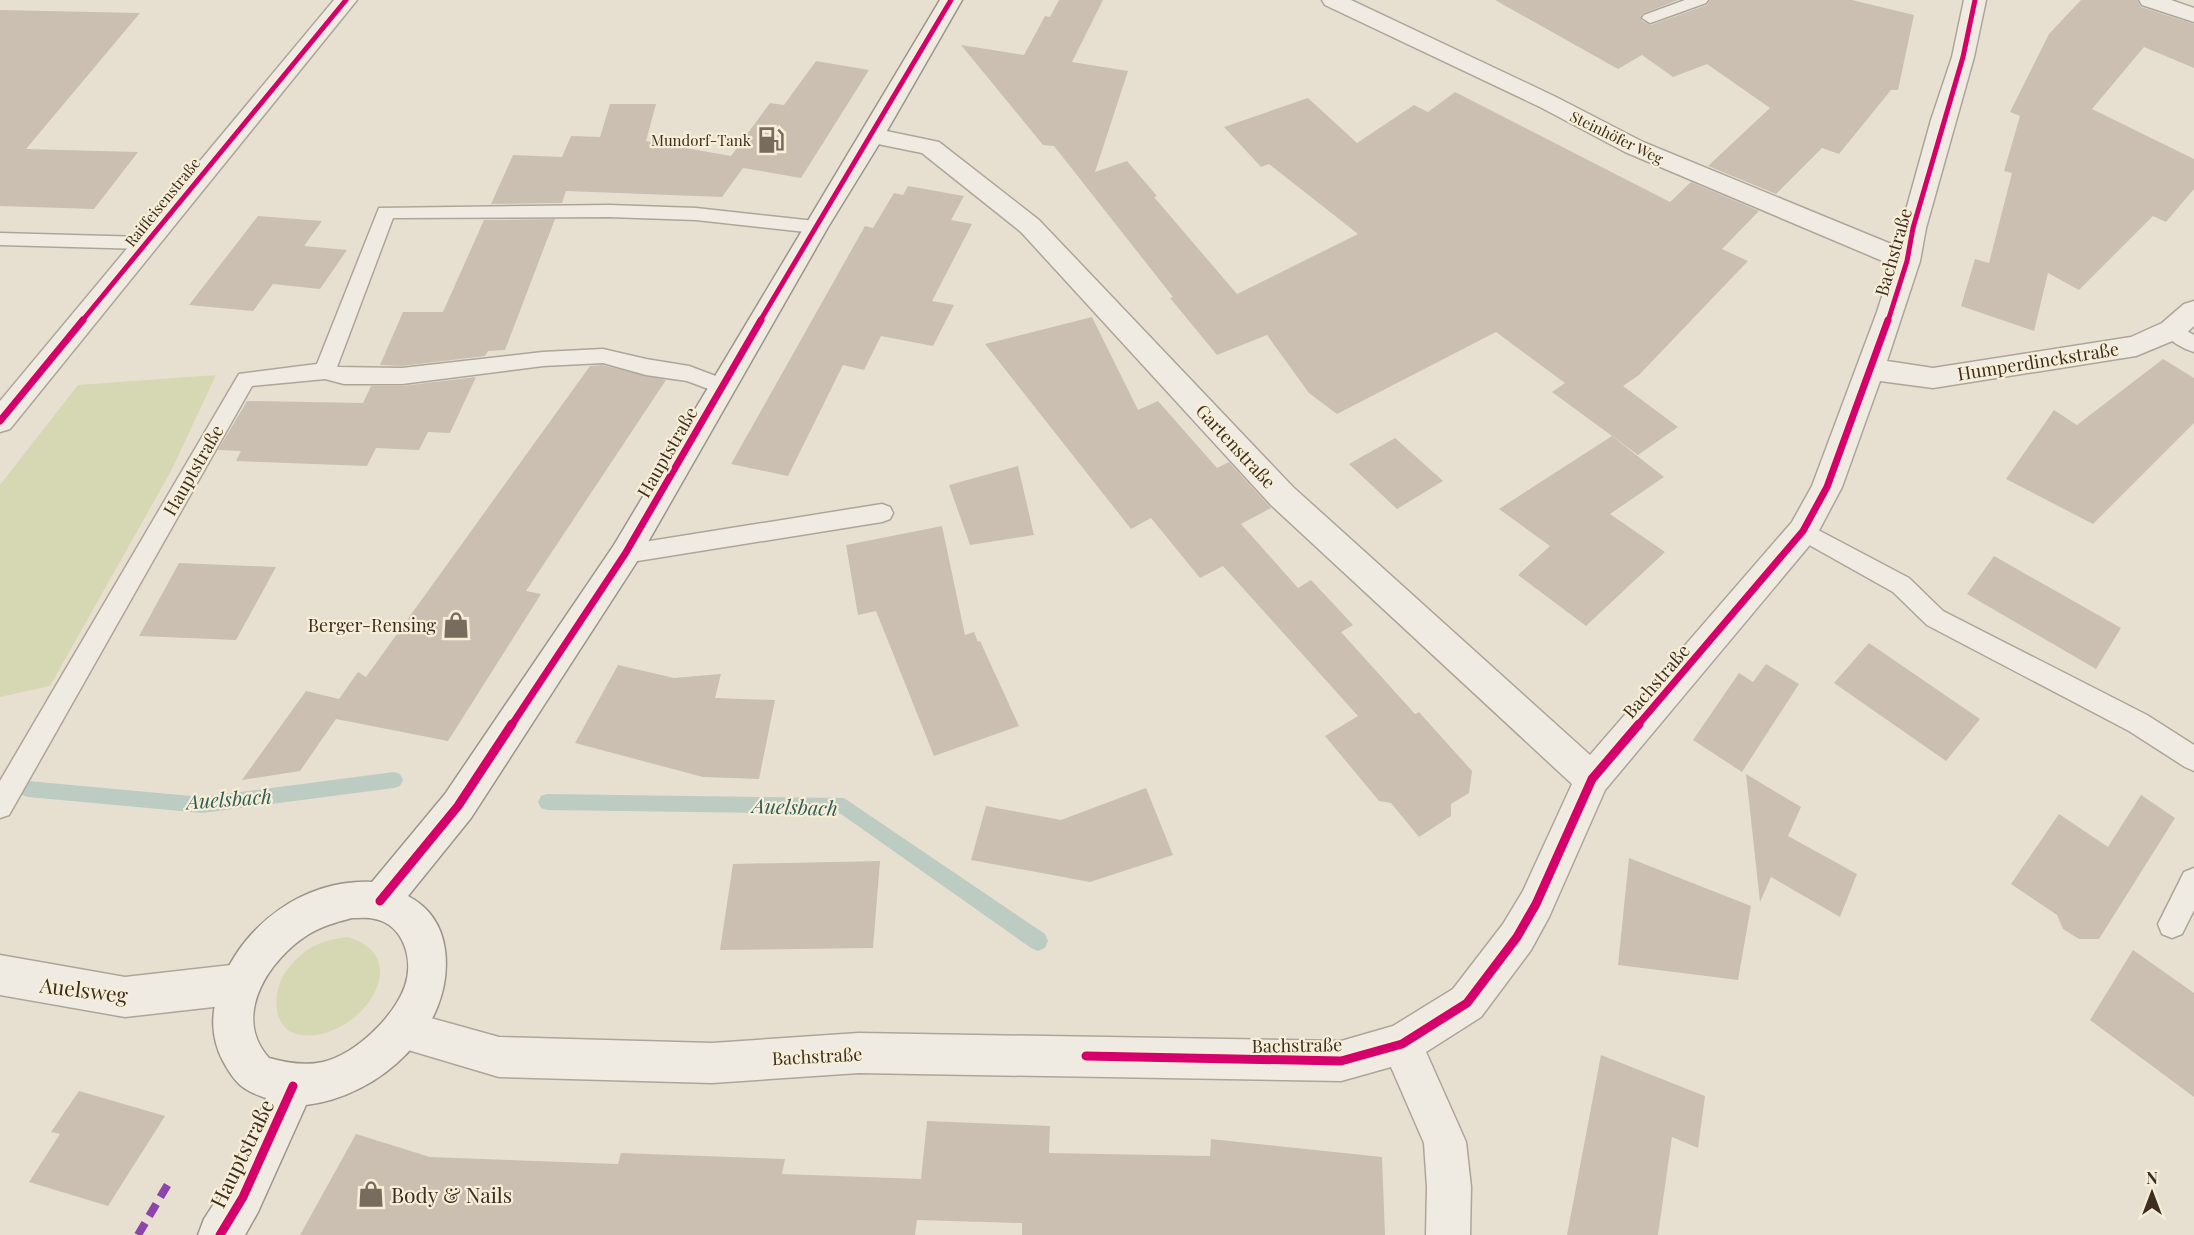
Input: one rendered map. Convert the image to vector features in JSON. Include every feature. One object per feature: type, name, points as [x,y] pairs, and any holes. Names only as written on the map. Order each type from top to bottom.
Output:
[{"type":"street","name":"Raiffeisenstraße","points":[[0,422],[345,0]]},
{"type":"street","name":"Hauptstraße","points":[[380,901],[458,807],[625,554],[814,227],[872,136],[951,0]]},
{"type":"street","name":"Steinhöfer Weg","points":[[1333,0],[1548,102],[1634,147],[1906,261]]},
{"type":"street","name":"Bachstraße","points":[[402,1030],[499,1057],[712,1062],[859,1053],[1341,1061],[1402,1044],[1467,1004],[1517,937],[1536,904],[1592,779],[1803,531],[1827,486],[1872,369],[1906,261],[1943,120],[1964,57],[1975,0]]},
{"type":"street","points":[[2150,0],[2194,15]]},
{"type":"street","name":"Gartenstraße","points":[[872,136],[930,147],[1030,226],[1282,496],[1592,779]]},
{"type":"street","name":"Humperdinckstraße","points":[[1872,369],[1933,378],[2136,346],[2183,337],[2194,311]]},
{"type":"street","points":[[352,900],[380,901],[413,919],[425,940],[427,975],[423,992],[402,1030],[379,1053],[349,1073],[316,1084],[293,1086],[255,1073],[238,1051],[233,1039],[232,1010],[240,984],[261,950],[291,923],[317,909],[352,900]]},
{"type":"street","name":"Auelsweg","points":[[0,975],[125,997],[240,984]]},
{"type":"street","points":[[1402,1044],[1445,1142],[1449,1187],[1448,1235]]},
{"type":"street","name":"Hauptstraße","points":[[220,1235],[243,1197],[293,1086]]},
{"type":"lane","points":[[1650,18],[1700,0]]},
{"type":"lane","points":[[722,386],[689,374],[646,367],[603,356],[543,359],[402,376],[344,376],[326,371],[386,212],[609,211],[696,214],[814,227]]},
{"type":"lane","points":[[0,239],[146,243]]},
{"type":"lane","name":"Hauptstraße","points":[[0,806],[246,379],[326,371]]},
{"type":"lane","points":[[625,554],[882,513]]},
{"type":"lane","points":[[1803,531],[1901,585],[1935,618],[2138,723],[2194,759]]},
{"type":"lane","points":[[2172,924],[2194,881]]},
{"type":"green space","points":[[216,375],[171,471],[50,686],[0,697],[0,485],[78,385]]},
{"type":"green space","points":[[347,937],[368,947],[378,962],[379,979],[372,996],[359,1013],[342,1026],[322,1034],[292,1033],[281,1022],[278,1014],[277,997],[281,980],[294,961],[312,947]]},
{"type":"building","points":[[1059,0],[1103,0],[1072,62],[1128,71],[1095,172],[1127,161],[1157,196],[1154,197],[1237,294],[1358,234],[1269,164],[1261,167],[1224,127],[1308,98],[1357,143],[1414,105],[1428,112],[1455,92],[1670,202],[1691,182],[1759,211],[1722,249],[1748,261],[1639,375],[1623,386],[1678,427],[1638,455],[1552,392],[1565,383],[1496,332],[1337,414],[1309,393],[1267,335],[1217,355],[1170,298],[1173,297],[1054,146],[1043,145],[961,45],[1024,55],[1045,16],[1050,17]]},
{"type":"building","points":[[1495,0],[1678,0],[1642,14],[1641,20],[1651,25],[1707,5],[1710,0],[1852,0],[1914,15],[1898,90],[1891,90],[1839,154],[1822,148],[1776,194],[1708,166],[1770,108],[1707,64],[1673,77],[1642,55],[1618,69]]},
{"type":"building","points":[[2081,0],[2137,0],[2141,7],[2194,24],[2194,68],[2144,47],[2092,109],[2194,159],[2194,189],[2166,222],[2153,216],[2079,290],[2048,273],[2034,331],[1961,306],[1975,259],[1989,263],[2012,173],[2004,171],[2020,116],[2010,112],[2049,34]]},
{"type":"building","points":[[0,10],[140,13],[26,149],[138,152],[94,209],[0,206]]},
{"type":"building","points":[[816,61],[869,70],[801,178],[743,168],[722,197],[566,191],[562,203],[491,204],[513,155],[562,157],[571,136],[600,137],[610,104],[656,104],[646,141],[731,156],[770,103],[784,105]]},
{"type":"building","points":[[908,186],[964,196],[951,220],[972,224],[932,301],[954,305],[933,346],[881,336],[864,370],[843,365],[788,476],[731,464],[865,226],[873,228],[894,193],[903,195]]},
{"type":"building","points":[[258,216],[322,221],[304,246],[347,250],[320,289],[273,284],[253,311],[189,305]]},
{"type":"building","points":[[555,219],[505,350],[488,351],[485,356],[402,366],[380,365],[403,312],[443,312],[484,220]]},
{"type":"building","points":[[1092,317],[1138,410],[1158,401],[1217,468],[1229,462],[1271,508],[1241,524],[1298,588],[1311,580],[1353,625],[1341,632],[1415,714],[1419,712],[1472,771],[1469,793],[1451,804],[1451,816],[1419,837],[1391,803],[1379,801],[1325,736],[1358,716],[1223,566],[1200,578],[1151,518],[1131,529],[985,344]]},
{"type":"building","points":[[2163,359],[2194,378],[2194,423],[2093,524],[2006,479],[2054,410],[2077,425]]},
{"type":"building","points":[[602,365],[666,380],[526,591],[541,594],[448,741],[336,719],[300,771],[242,780],[306,691],[339,699],[358,672],[366,677],[590,366]]},
{"type":"building","points":[[476,377],[450,433],[428,432],[419,450],[376,448],[367,466],[236,461],[241,451],[218,450],[247,401],[363,403],[371,386],[402,386]]},
{"type":"building","points":[[1612,436],[1664,477],[1610,514],[1665,552],[1586,626],[1518,575],[1550,546],[1499,509]]},
{"type":"building","points":[[1395,438],[1443,481],[1397,509],[1349,464]]},
{"type":"building","points":[[1018,466],[1034,535],[970,545],[949,485]]},
{"type":"building","points":[[942,526],[965,635],[974,632],[978,642],[980,641],[1019,726],[934,756],[876,611],[858,615],[846,545]]},
{"type":"building","points":[[1994,556],[2121,628],[2096,669],[1967,594]]},
{"type":"building","points":[[179,563],[276,567],[236,640],[139,636]]},
{"type":"building","points":[[1869,643],[1980,719],[1946,761],[1834,683]]},
{"type":"building","points":[[1766,664],[1799,684],[1742,772],[1693,740],[1739,673],[1753,682]]},
{"type":"building","points":[[618,665],[674,678],[721,674],[715,698],[775,700],[759,779],[703,777],[575,743]]},
{"type":"building","points":[[1746,774],[1801,807],[1788,836],[1857,874],[1840,917],[1771,877],[1760,902]]},
{"type":"building","points":[[1146,788],[1173,855],[1090,882],[971,860],[986,806],[1061,820]]},
{"type":"building","points":[[2141,795],[2175,818],[2099,939],[2079,939],[2063,929],[2057,915],[2011,884],[2059,814],[2108,847]]},
{"type":"building","points":[[1629,858],[1751,906],[1738,980],[1618,965]]},
{"type":"building","points":[[880,861],[873,948],[720,950],[733,864]]},
{"type":"building","points":[[2133,950],[2194,993],[2194,1097],[2090,1020]]},
{"type":"building","points":[[1601,1055],[1705,1096],[1698,1148],[1672,1137],[1658,1235],[1567,1235]]},
{"type":"building","points":[[79,1091],[165,1116],[108,1206],[29,1182],[60,1134],[51,1132]]},
{"type":"building","points":[[927,1121],[1050,1126],[1049,1153],[1210,1156],[1211,1139],[1382,1157],[1385,1235],[1022,1235],[1022,1223],[917,1220],[915,1235],[300,1235],[356,1134],[430,1157],[618,1164],[621,1153],[785,1159],[782,1174],[921,1179]]},
{"type":"waterway","name":"Auelsbach","points":[[28,789],[202,805],[394,780]]},
{"type":"waterway","name":"Auelsbach","points":[[547,802],[844,806],[1038,941]]},
{"type":"marked path","points":[[138,1235],[171,1179]]},
{"type":"cycle path","points":[[0,421],[346,0]]},
{"type":"cycle path","points":[[380,901],[458,806],[625,554],[815,227],[872,136],[951,0]]},
{"type":"cycle path","points":[[1086,1056],[1341,1061],[1402,1044],[1467,1003],[1517,937],[1536,904],[1592,779],[1803,531],[1827,487],[1891,312],[1907,261],[1913,228],[1963,57],[1975,0]]},
{"type":"cycle path","points":[[220,1235],[243,1197],[293,1086]]},
{"type":"place","name":"Mundorf-Tank","points":[[771,140]]},
{"type":"place","name":"Berger-Rensing","points":[[456,625]]},
{"type":"place","name":"Body & Nails","points":[[371,1194]]}]
